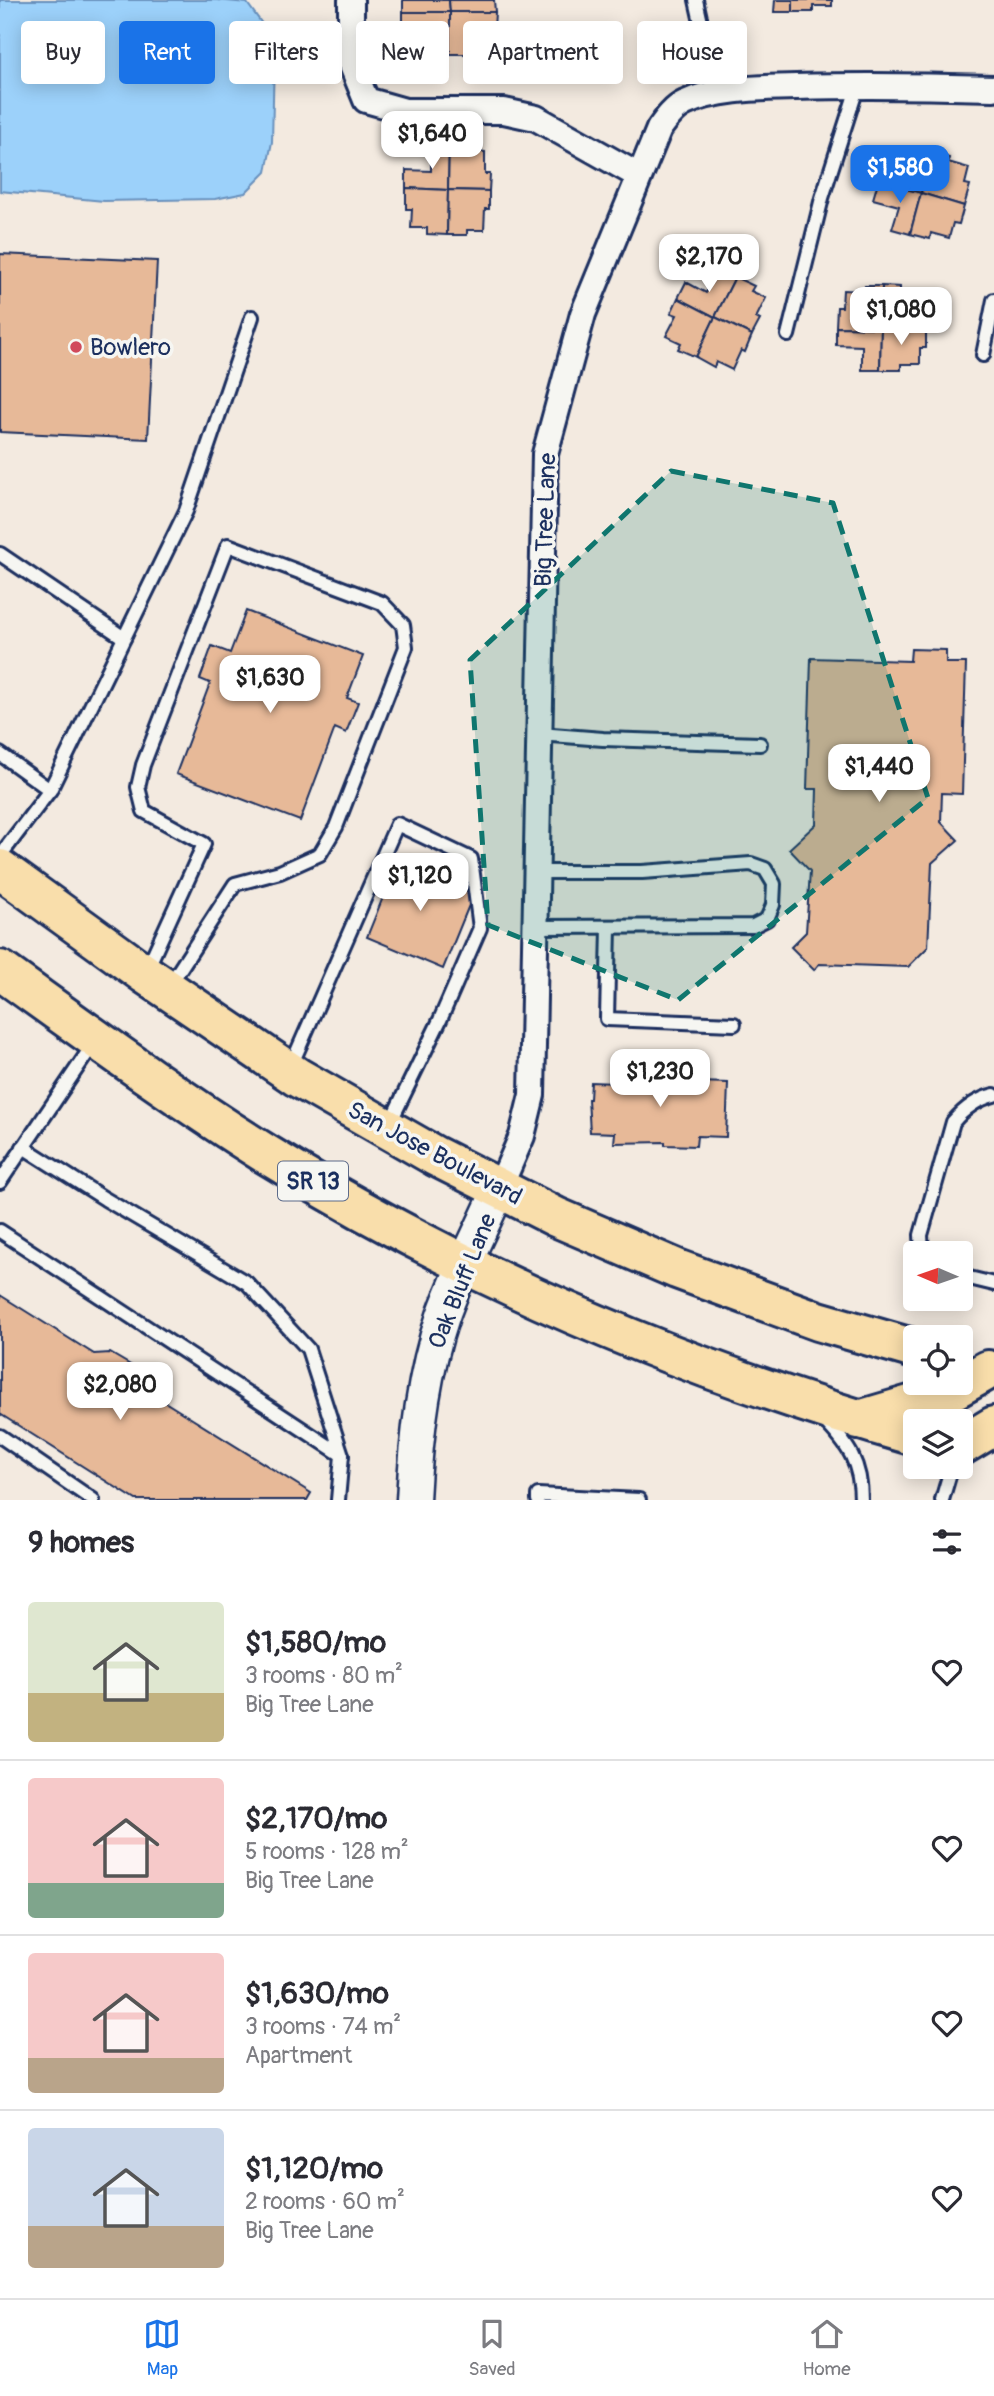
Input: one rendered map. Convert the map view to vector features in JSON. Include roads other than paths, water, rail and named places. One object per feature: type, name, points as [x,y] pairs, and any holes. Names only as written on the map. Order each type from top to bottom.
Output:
[{"type":"main road","name":"San Jose Boulevard","points":[[0,869],[156,982],[289,1072],[499,1189],[556,1217],[677,1269],[818,1321],[903,1346]]},
{"type":"main road","name":"SR 13","points":[[0,970],[96,1039],[266,1154],[411,1237],[620,1336],[806,1402],[903,1433]]},
{"type":"main road","points":[[859,1420],[944,1395],[983,1366]]},
{"type":"main road","points":[[973,1440],[994,1426]]},
{"type":"main road","points":[[973,1452],[994,1458]]},
{"type":"street","points":[[351,0],[351,63],[366,100],[405,111],[504,111],[536,118],[639,176]]},
{"type":"street","name":"Big Tree Lane","points":[[499,1189],[522,1136],[532,1095],[545,454],[583,314],[659,129],[668,116],[682,104],[701,97],[758,88],[858,85],[994,88]]},
{"type":"street","name":"Oak Bluff Lane","points":[[413,1500],[415,1458],[429,1364],[444,1314],[499,1189]]},
{"type":"lane","points":[[696,0],[717,94]]},
{"type":"lane","points":[[788,335],[822,198],[858,85]]},
{"type":"lane","points":[[983,355],[994,300]]},
{"type":"lane","points":[[0,856],[50,790],[186,510],[252,317]]},
{"type":"lane","points":[[228,545],[382,603],[403,625],[406,647],[336,827],[320,854],[280,872],[235,884],[156,982],[204,844],[144,811],[138,787],[143,765],[228,545]]},
{"type":"lane","points":[[0,554],[124,638]]},
{"type":"lane","points":[[539,734],[603,739],[760,744]]},
{"type":"lane","points":[[0,754],[50,790]]},
{"type":"lane","points":[[289,1072],[397,824],[471,859],[480,928],[440,1020],[387,1128]]},
{"type":"lane","points":[[535,927],[753,926],[767,919],[773,905],[774,884],[765,869],[751,864],[642,872],[536,872]]},
{"type":"lane","points":[[608,927],[607,1019],[734,1024]]},
{"type":"lane","points":[[0,1182],[96,1039]]},
{"type":"lane","points":[[921,1241],[953,1122],[962,1111],[985,1097],[994,1095]]},
{"type":"lane","points":[[23,1147],[247,1283],[308,1349],[342,1455],[338,1500]]},
{"type":"lane","points":[[0,1231],[342,1455]]},
{"type":"lane","points":[[973,1279],[994,1284]]},
{"type":"lane","points":[[806,1402],[846,1443],[861,1478],[861,1500]]},
{"type":"lane","points":[[0,1436],[93,1500]]},
{"type":"lane","points":[[942,1500],[948,1479]]},
{"type":"lane","points":[[538,1500],[538,1495],[639,1500]]},
{"type":"water","points":[[0,0],[217,0],[247,3],[260,21],[229,21],[229,84],[273,84],[272,142],[266,172],[245,193],[215,199],[104,201],[0,191]]},
{"type":"place","name":"Bowlero","points":[[76,347]]}]
